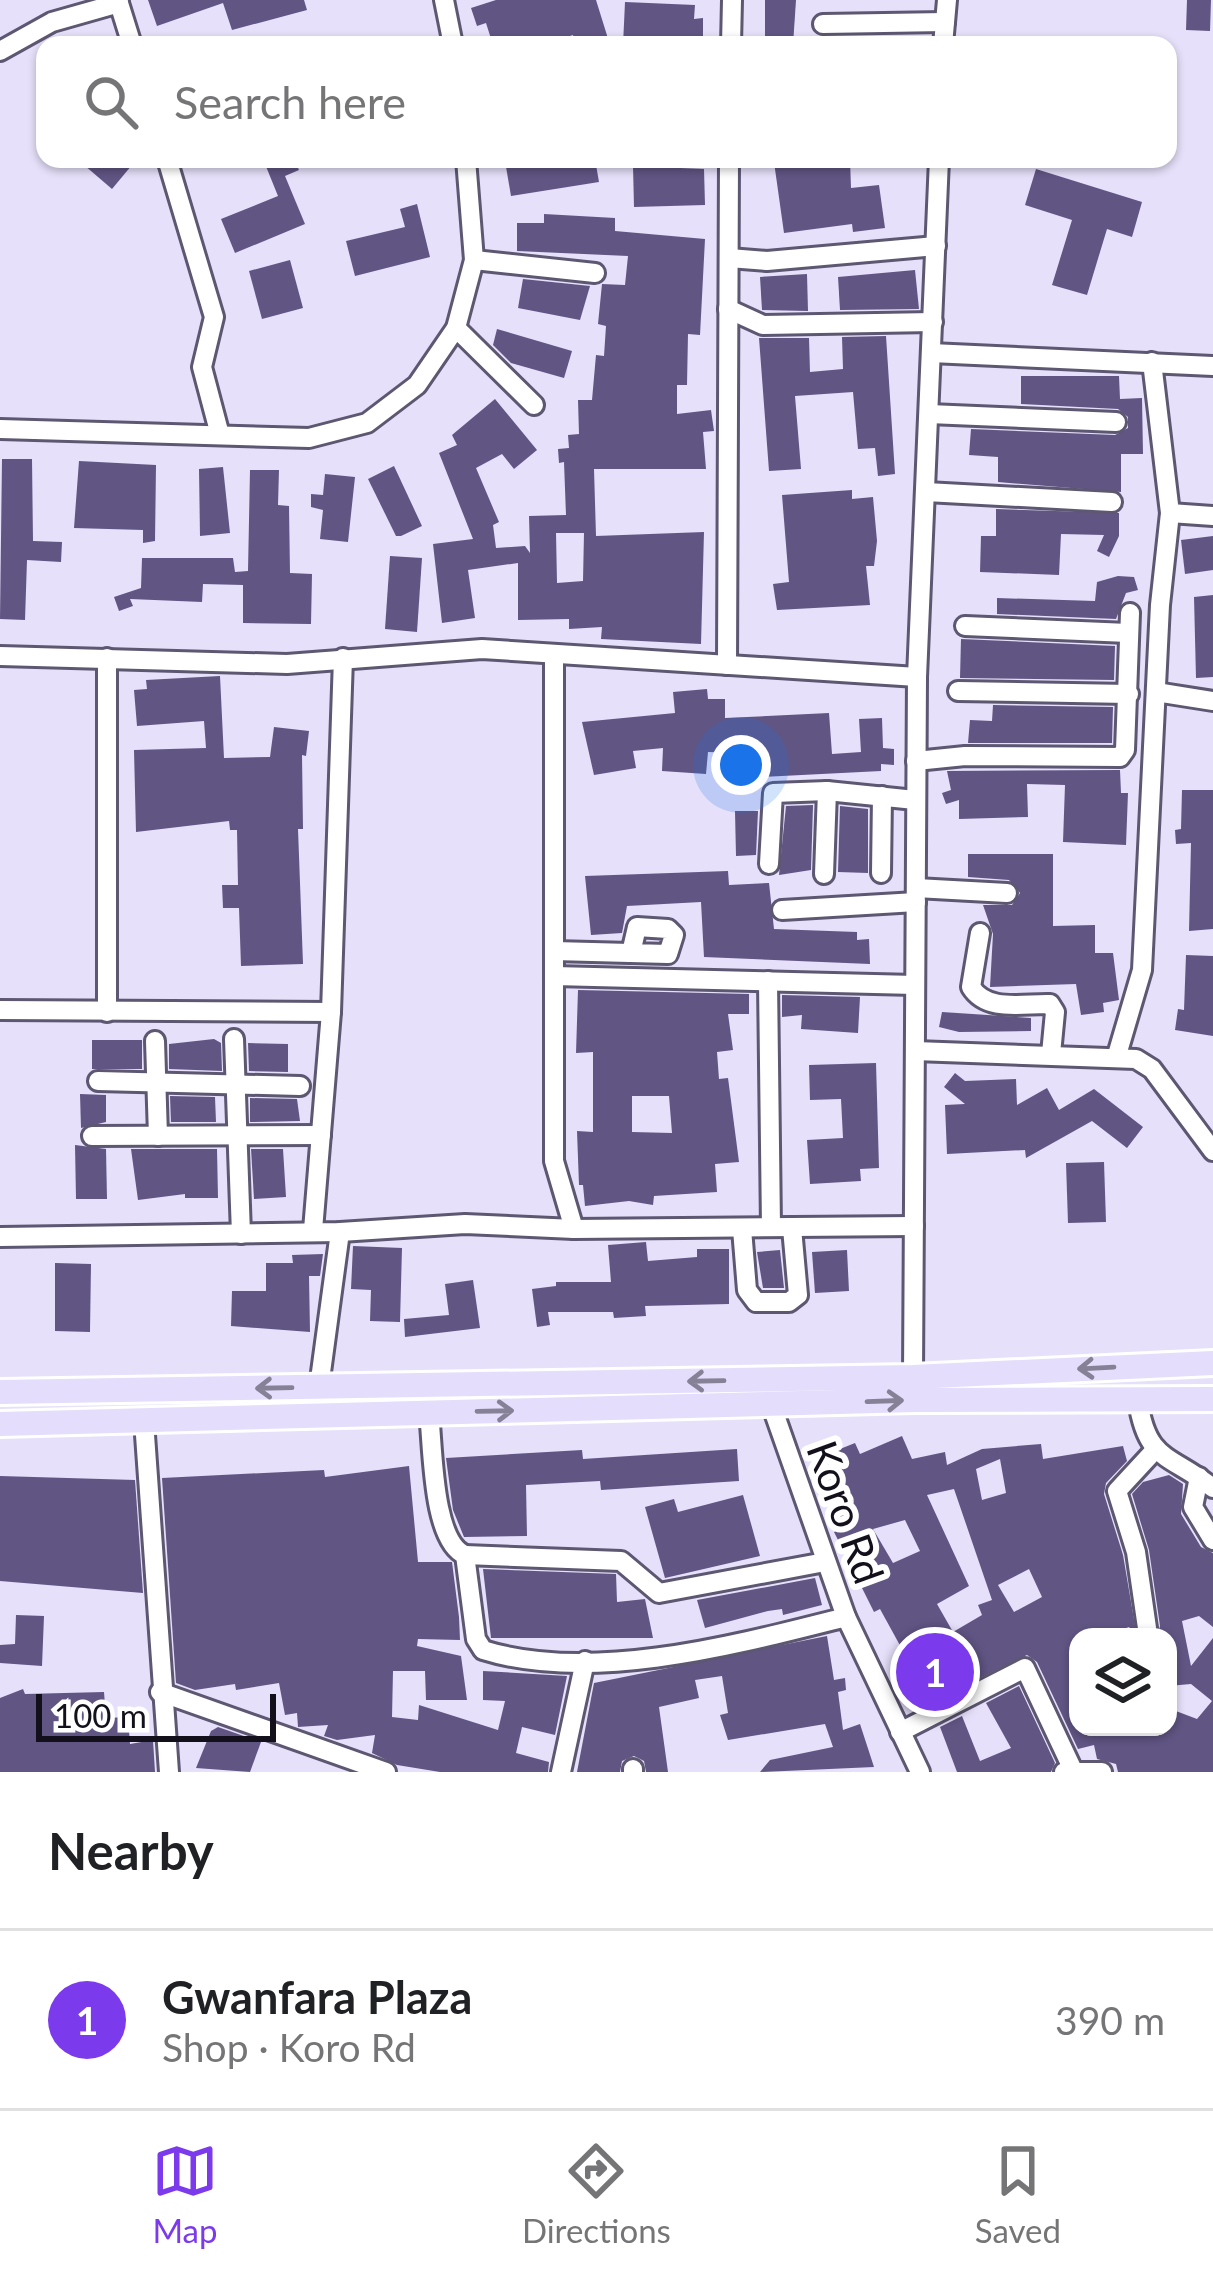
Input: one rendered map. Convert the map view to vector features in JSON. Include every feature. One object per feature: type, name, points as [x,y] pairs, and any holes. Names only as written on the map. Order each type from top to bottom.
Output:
[{"type":"main road","points":[[0,1392],[913,1377],[1213,1363]]},
{"type":"main road","points":[[0,1424],[771,1404],[1213,1399]]},
{"type":"street","points":[[444,0],[451,36]]},
{"type":"street","points":[[731,36],[732,0]]},
{"type":"street","points":[[944,36],[947,0]]},
{"type":"street","points":[[0,51],[52,22],[119,2],[129,36]]},
{"type":"street","points":[[823,24],[945,22]]},
{"type":"street","points":[[170,168],[214,316],[202,367],[220,435]]},
{"type":"street","points":[[0,429],[309,437],[367,422],[416,385],[455,328],[475,260],[467,168]]},
{"type":"street","points":[[727,665],[730,168]]},
{"type":"street","points":[[913,1377],[917,677],[939,168]]},
{"type":"street","points":[[729,257],[767,261],[936,246]]},
{"type":"street","points":[[475,260],[596,273]]},
{"type":"street","points":[[728,309],[764,326],[933,322]]},
{"type":"street","points":[[455,328],[534,405]]},
{"type":"street","points":[[932,353],[1213,366]]},
{"type":"street","points":[[1118,1055],[1142,970],[1170,514],[1152,362]]},
{"type":"street","points":[[929,414],[1116,422]]},
{"type":"street","points":[[926,492],[1112,502]]},
{"type":"street","points":[[1170,514],[1213,515]]},
{"type":"street","points":[[916,761],[965,755],[1111,760],[1125,750],[1129,623],[965,626]]},
{"type":"street","points":[[0,656],[287,664],[436,650],[917,677]]},
{"type":"street","points":[[554,654],[554,1161],[574,1229]]},
{"type":"street","points":[[106,1012],[107,658]]},
{"type":"street","points":[[313,1230],[331,1012],[343,658]]},
{"type":"street","points":[[958,691],[1129,694]]},
{"type":"street","points":[[1156,692],[1213,700]]},
{"type":"street","points":[[769,864],[773,793],[827,791],[915,800]]},
{"type":"street","points":[[824,874],[827,791]]},
{"type":"street","points":[[881,873],[882,796]]},
{"type":"street","points":[[782,910],[916,895],[1007,893]]},
{"type":"street","points":[[980,933],[971,987],[991,1003],[1050,1004],[1055,1012],[1051,1054]]},
{"type":"street","points":[[554,951],[631,953]]},
{"type":"street","points":[[554,976],[915,985]]},
{"type":"street","points":[[742,1229],[747,1290],[756,1302],[789,1302],[797,1294],[782,1228],[768,981]]},
{"type":"street","points":[[0,1010],[331,1012]]},
{"type":"street","points":[[234,1039],[241,1234]]},
{"type":"street","points":[[155,1041],[160,1083],[158,1136]]},
{"type":"street","points":[[915,1051],[1118,1055],[1152,1069],[1213,1150]]},
{"type":"street","points":[[98,1081],[300,1086]]},
{"type":"street","points":[[92,1136],[321,1135]]},
{"type":"street","points":[[0,1237],[340,1232],[465,1224],[574,1229],[914,1226]]},
{"type":"street","points":[[320,1387],[340,1232]]},
{"type":"street","points":[[1138,1401],[1143,1432],[1154,1451],[1206,1482],[1193,1507],[1213,1540]]},
{"type":"street","name":"Koro Rd","points":[[771,1404],[846,1617],[920,1772]]},
{"type":"street","points":[[429,1413],[442,1529],[453,1550],[465,1555],[622,1561],[659,1593],[825,1562]]},
{"type":"street","points":[[144,1421],[169,1772]]},
{"type":"street","points":[[1147,1628],[1136,1552],[1117,1491],[1154,1451]]},
{"type":"street","points":[[465,1555],[476,1639],[483,1650],[585,1661],[657,1658],[731,1646],[846,1617]]},
{"type":"street","points":[[561,1772],[585,1661]]},
{"type":"street","points":[[900,1732],[1025,1668],[1068,1770],[1102,1772]]},
{"type":"street","points":[[160,1692],[386,1772]]},
{"type":"building","points":[[148,0],[304,0],[307,10],[232,30],[223,3],[157,26]]},
{"type":"building","points":[[496,0],[596,0],[607,36],[490,36],[486,23],[477,26],[471,8]]},
{"type":"building","points":[[765,0],[796,0],[794,36],[765,36]]},
{"type":"building","points":[[1187,0],[1211,0],[1210,31],[1186,30]]},
{"type":"building","points":[[625,2],[695,5],[694,19],[703,18],[703,36],[623,36]]},
{"type":"building","points":[[88,168],[130,168],[112,189]]},
{"type":"building","points":[[267,168],[298,168],[285,176],[305,224],[235,253],[221,219],[278,196]]},
{"type":"building","points":[[506,168],[597,168],[599,182],[511,196]]},
{"type":"building","points":[[633,168],[704,169],[705,205],[634,207]]},
{"type":"building","points":[[775,168],[850,168],[851,188],[879,185],[885,228],[853,232],[852,224],[784,233]]},
{"type":"building","points":[[1036,169],[1142,202],[1132,237],[1107,229],[1087,295],[1052,285],[1072,220],[1025,205]]},
{"type":"building","points":[[417,204],[430,257],[355,276],[346,241],[405,227],[400,209]]},
{"type":"building","points":[[544,214],[615,218],[615,231],[705,239],[700,335],[688,334],[687,385],[677,385],[677,414],[711,410],[714,431],[703,432],[706,469],[594,469],[596,536],[704,532],[701,644],[601,639],[602,627],[569,629],[569,619],[518,620],[518,563],[468,570],[475,618],[442,623],[433,544],[473,539],[439,453],[457,445],[452,435],[495,399],[537,450],[514,469],[502,454],[476,468],[499,522],[493,525],[496,548],[525,546],[530,553],[529,516],[566,515],[564,462],[559,463],[558,449],[569,448],[568,435],[579,434],[578,400],[592,400],[596,355],[604,356],[606,326],[598,324],[602,284],[625,285],[628,256],[517,251],[517,223],[544,223]],"holes":[[[556,533],[584,533],[583,581],[557,583]]]},
{"type":"building","points":[[290,260],[303,308],[262,319],[249,271]]},
{"type":"building","points":[[915,270],[919,309],[840,310],[838,277]]},
{"type":"building","points":[[807,274],[808,311],[762,310],[760,277]]},
{"type":"building","points":[[523,279],[590,286],[580,320],[518,308]]},
{"type":"building","points":[[497,329],[572,351],[564,378],[511,363],[493,345]]},
{"type":"building","points":[[886,336],[895,474],[878,476],[875,448],[858,449],[853,392],[795,396],[801,469],[769,471],[759,338],[809,338],[810,372],[843,369],[842,337]]},
{"type":"building","points":[[1021,376],[1119,376],[1120,399],[1142,398],[1143,454],[1121,454],[1121,492],[998,482],[998,457],[969,455],[971,429],[1115,435],[1128,428],[1128,417],[1118,409],[1021,404]]},
{"type":"building","points":[[2,459],[32,459],[33,541],[62,542],[61,562],[27,560],[25,620],[0,619]]},
{"type":"building","points":[[79,461],[156,465],[155,541],[143,543],[143,530],[74,528]]},
{"type":"building","points":[[394,466],[422,526],[401,536],[396,536],[368,479]]},
{"type":"building","points":[[223,467],[230,533],[200,536],[199,469]]},
{"type":"building","points":[[250,470],[279,470],[278,505],[289,506],[290,573],[312,574],[311,624],[243,623],[243,585],[203,584],[202,602],[130,599],[133,606],[119,611],[114,597],[141,588],[142,558],[233,558],[235,572],[248,571]]},
{"type":"building","points":[[325,474],[355,477],[348,542],[320,539],[323,510],[311,507],[311,494],[323,495]]},
{"type":"building","points":[[852,490],[852,499],[873,497],[877,541],[874,566],[866,566],[870,605],[777,610],[773,584],[789,582],[782,495]]},
{"type":"building","points":[[996,509],[1119,513],[1119,536],[1109,557],[1097,551],[1104,535],[1061,534],[1059,575],[980,572],[981,536],[996,536]]},
{"type":"building","points":[[1213,536],[1213,570],[1185,574],[1181,540]]},
{"type":"building","points":[[390,556],[422,558],[417,632],[385,629]]},
{"type":"building","points":[[1134,577],[1138,590],[1126,593],[1116,619],[997,614],[997,598],[1095,601],[1097,582]]},
{"type":"building","points":[[1213,595],[1213,677],[1196,678],[1194,597]]},
{"type":"building","points":[[961,639],[1115,646],[1114,680],[960,678]]},
{"type":"building","points":[[220,676],[224,758],[270,757],[274,727],[309,731],[306,756],[302,755],[303,829],[298,829],[303,964],[241,966],[239,908],[223,908],[222,885],[238,885],[237,830],[230,830],[229,821],[136,832],[134,750],[206,748],[204,721],[137,726],[134,690],[147,689],[146,680]]},
{"type":"building","points":[[707,689],[708,699],[725,699],[725,718],[829,713],[832,754],[861,752],[859,719],[882,718],[883,748],[894,749],[894,765],[881,764],[881,771],[742,778],[741,753],[708,752],[706,774],[662,771],[663,748],[633,751],[636,768],[594,775],[582,722],[675,713],[673,692]]},
{"type":"building","points":[[993,705],[1113,707],[1112,743],[968,743],[970,720],[992,721]]},
{"type":"building","points":[[1120,770],[1121,793],[1128,793],[1126,845],[1063,842],[1065,785],[1027,784],[1028,817],[959,819],[959,800],[946,804],[942,793],[951,790],[947,771]]},
{"type":"building","points":[[1182,790],[1213,790],[1213,929],[1189,931],[1191,843],[1176,844],[1175,830],[1181,829]]},
{"type":"building","points":[[813,805],[811,870],[779,875],[786,806]]},
{"type":"building","points":[[840,806],[868,809],[868,873],[838,872]]},
{"type":"building","points":[[735,811],[758,811],[756,855],[736,856]]},
{"type":"building","points":[[968,854],[1053,854],[1053,926],[1095,925],[1095,953],[1113,953],[1119,1000],[1103,1003],[1104,1012],[1081,1015],[1076,984],[990,987],[993,934],[983,905],[1012,905],[1020,893],[1009,880],[968,877]]},
{"type":"building","points":[[728,871],[729,885],[769,883],[774,929],[857,932],[857,940],[869,939],[870,964],[704,957],[701,902],[627,906],[622,933],[591,935],[585,876]]},
{"type":"building","points":[[1186,955],[1213,956],[1213,1036],[1175,1030],[1178,1009],[1184,1010]]},
{"type":"building","points":[[578,990],[749,994],[749,1014],[728,1014],[733,1050],[717,1052],[719,1079],[728,1078],[739,1162],[715,1164],[717,1192],[654,1196],[653,1205],[629,1201],[585,1206],[583,1185],[579,1185],[577,1131],[593,1132],[593,1052],[576,1053]],"holes":[[[632,1096],[669,1096],[672,1133],[632,1132]]]},
{"type":"building","points":[[782,995],[860,997],[858,1033],[801,1029],[802,1015],[782,1017]]},
{"type":"building","points":[[942,1012],[1031,1018],[1031,1031],[959,1032],[939,1027]]},
{"type":"building","points":[[214,1039],[221,1043],[222,1071],[169,1069],[169,1044]]},
{"type":"building","points":[[92,1040],[142,1040],[142,1069],[92,1069]]},
{"type":"building","points":[[248,1043],[288,1044],[288,1072],[249,1071]]},
{"type":"building","points":[[876,1063],[879,1168],[860,1169],[861,1181],[810,1184],[807,1140],[843,1138],[841,1099],[810,1100],[809,1065]]},
{"type":"building","points":[[955,1073],[965,1081],[1016,1079],[1017,1105],[1047,1088],[1059,1110],[1094,1089],[1143,1127],[1127,1148],[1092,1121],[1026,1158],[1025,1150],[947,1154],[945,1105],[965,1104],[944,1087]]},
{"type":"building","points":[[80,1094],[106,1095],[106,1122],[81,1128]]},
{"type":"building","points":[[170,1096],[215,1097],[216,1122],[171,1122]]},
{"type":"building","points":[[250,1098],[297,1099],[300,1121],[250,1122]]},
{"type":"building","points":[[75,1145],[106,1149],[107,1199],[76,1199]]},
{"type":"building","points":[[131,1149],[217,1149],[218,1198],[185,1198],[185,1194],[138,1200]]},
{"type":"building","points":[[251,1149],[283,1149],[286,1197],[254,1199]]},
{"type":"building","points":[[1104,1162],[1106,1222],[1068,1223],[1066,1163]]},
{"type":"building","points":[[646,1242],[648,1261],[697,1257],[697,1249],[729,1249],[729,1304],[645,1306],[646,1316],[614,1318],[613,1312],[548,1312],[550,1325],[537,1327],[532,1289],[556,1286],[556,1282],[611,1282],[608,1245]]},
{"type":"building","points":[[353,1246],[402,1248],[400,1322],[370,1321],[371,1290],[351,1289]]},
{"type":"building","points":[[780,1250],[784,1288],[763,1288],[757,1252]]},
{"type":"building","points":[[847,1250],[849,1291],[815,1293],[812,1252]]},
{"type":"building","points":[[323,1254],[320,1276],[309,1276],[310,1332],[231,1326],[232,1291],[266,1291],[266,1263],[293,1263],[292,1255]]},
{"type":"building","points":[[55,1263],[91,1264],[90,1332],[55,1331]]},
{"type":"building","points":[[473,1280],[480,1328],[405,1337],[404,1319],[449,1315],[445,1284]]},
{"type":"building","points":[[902,1436],[912,1459],[945,1452],[947,1465],[982,1449],[1041,1444],[1043,1459],[1123,1446],[1127,1461],[1106,1483],[1104,1494],[1123,1555],[1135,1628],[1069,1628],[1069,1730],[1037,1662],[1027,1655],[920,1707],[917,1701],[925,1697],[902,1649],[880,1609],[874,1612],[834,1532],[839,1529],[831,1510],[836,1507],[831,1494],[835,1492],[820,1457],[855,1443],[860,1454]],"holes":[[[1000,1459],[1006,1493],[982,1500],[976,1469]],[[954,1489],[992,1600],[978,1605],[982,1615],[953,1632],[937,1604],[969,1586],[927,1495]],[[905,1520],[920,1551],[893,1563],[873,1529]],[[1029,1569],[1042,1597],[1014,1612],[998,1585]]]},
{"type":"building","points":[[737,1449],[739,1481],[601,1490],[600,1481],[526,1485],[527,1536],[464,1537],[453,1510],[446,1458],[582,1450],[583,1459]]},
{"type":"building","points":[[409,1466],[418,1562],[452,1562],[459,1617],[460,1640],[418,1639],[417,1646],[461,1656],[467,1700],[426,1700],[425,1671],[393,1671],[392,1717],[418,1720],[419,1705],[498,1730],[505,1701],[483,1700],[483,1671],[567,1676],[555,1735],[522,1727],[516,1753],[549,1762],[548,1772],[440,1772],[397,1765],[372,1753],[375,1735],[337,1740],[324,1736],[328,1725],[298,1727],[297,1713],[285,1715],[279,1683],[195,1690],[176,1683],[162,1478],[324,1470],[325,1477]]},
{"type":"building","points":[[1169,1475],[1183,1484],[1181,1514],[1201,1547],[1213,1553],[1213,1627],[1199,1616],[1182,1621],[1191,1666],[1213,1638],[1213,1772],[1118,1772],[1116,1764],[1097,1759],[1094,1745],[1078,1749],[1072,1736],[1177,1736],[1177,1711],[1197,1719],[1212,1701],[1191,1684],[1177,1685],[1177,1628],[1159,1628],[1149,1550],[1132,1494],[1143,1482]]},
{"type":"building","points":[[0,1476],[135,1480],[143,1593],[0,1581]]},
{"type":"building","points":[[743,1495],[760,1556],[665,1578],[645,1507],[674,1499],[678,1512]]},
{"type":"building","points":[[483,1569],[616,1574],[617,1602],[645,1599],[653,1638],[491,1638]]},
{"type":"building","points":[[815,1578],[822,1605],[783,1615],[782,1609],[768,1611],[705,1628],[697,1600]]},
{"type":"building","points":[[16,1615],[44,1616],[42,1666],[0,1663],[0,1645],[15,1644]]},
{"type":"building","points":[[827,1636],[834,1680],[845,1678],[846,1690],[838,1692],[843,1730],[860,1724],[874,1767],[760,1772],[770,1760],[833,1747],[825,1724],[728,1740],[720,1715],[728,1713],[722,1676],[695,1680],[699,1698],[659,1707],[668,1772],[646,1772],[644,1761],[634,1756],[622,1761],[620,1772],[577,1772],[594,1683]]},
{"type":"building","points":[[1019,1686],[1055,1763],[1051,1772],[957,1772],[940,1727],[962,1716],[980,1761],[1011,1748],[986,1703]]},
{"type":"building","points":[[23,1689],[25,1694],[104,1692],[106,1718],[128,1717],[130,1744],[153,1740],[155,1772],[0,1772],[0,1698]]},
{"type":"building","points":[[218,1727],[261,1742],[250,1772],[196,1768],[211,1731]]},
{"type":"place","name":"Gwanfara Plaza","points":[[935,1672]]}]
